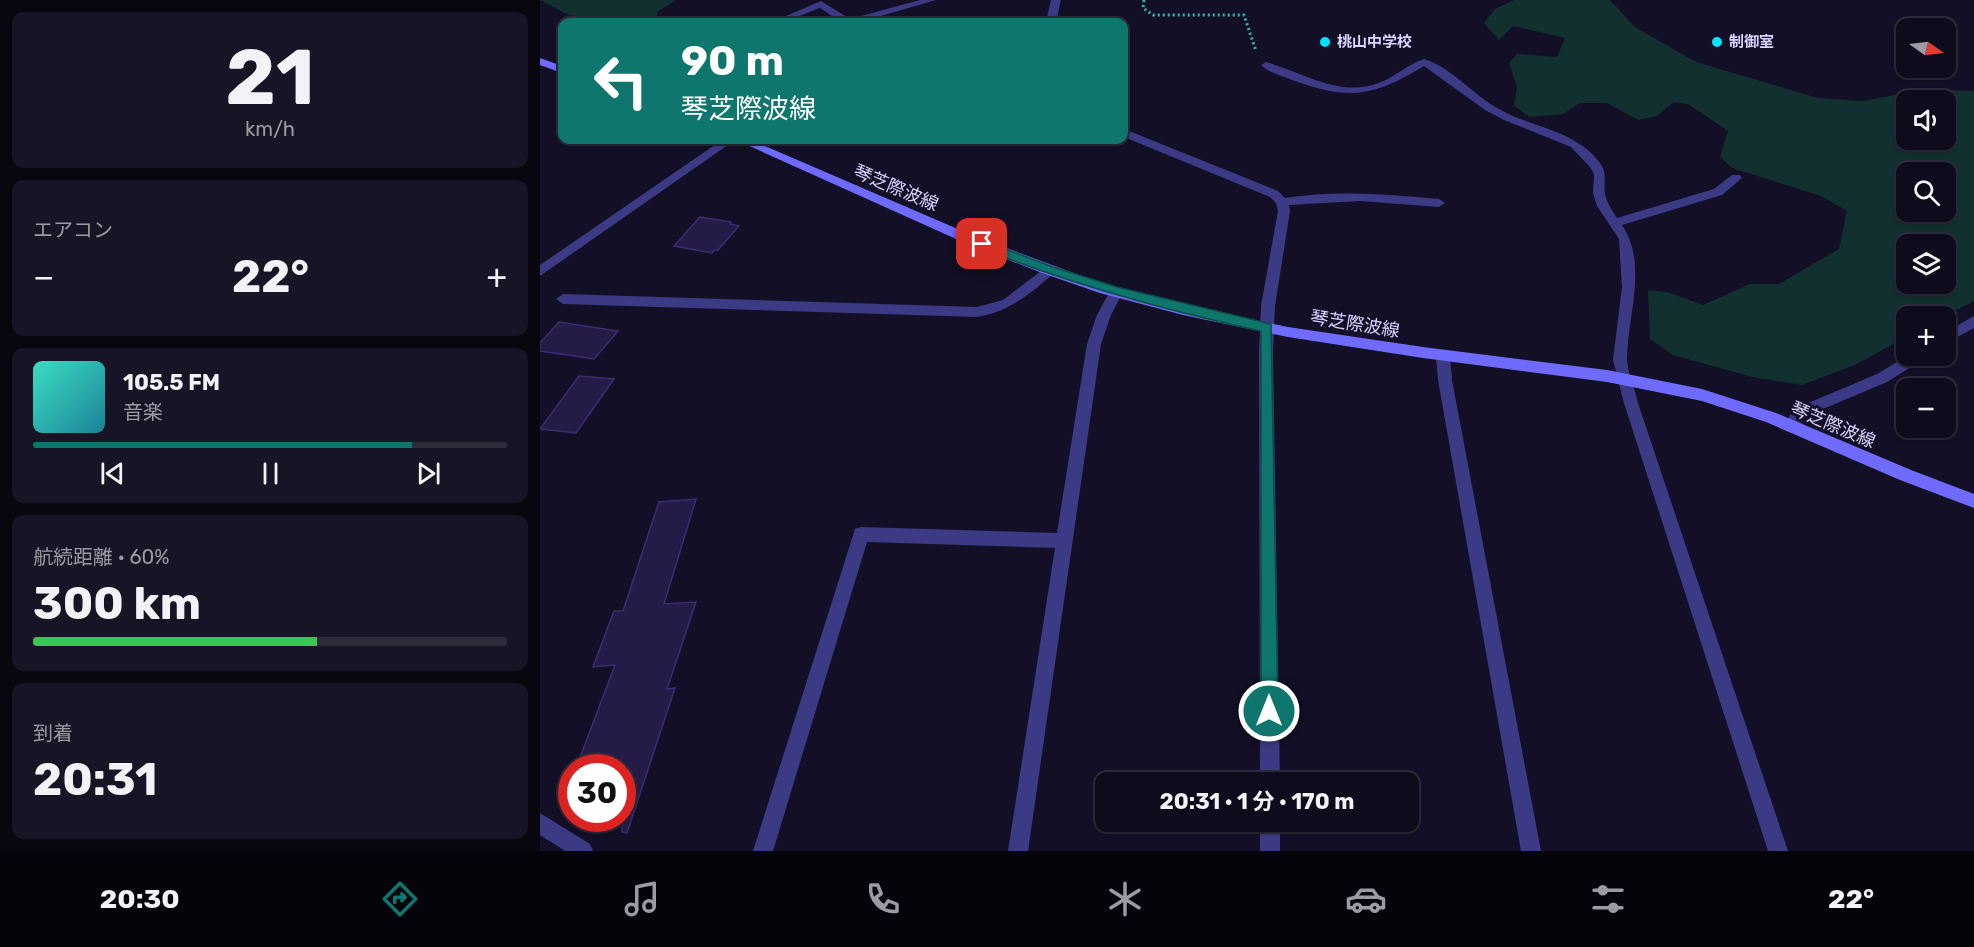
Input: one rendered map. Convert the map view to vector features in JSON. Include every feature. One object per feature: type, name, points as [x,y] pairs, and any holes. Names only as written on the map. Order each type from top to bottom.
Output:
[{"type":"main road","points":[[540,61],[558,68]]},
{"type":"main road","name":"琴芝際波線","points":[[751,144],[960,235],[1049,270],[1116,292],[1267,328],[1443,356],[1625,380],[1703,395],[1791,427],[1974,501]]},
{"type":"street","points":[[864,18],[931,0]]},
{"type":"street","points":[[1052,18],[1056,0]]},
{"type":"street","points":[[787,18],[821,4],[843,18]]},
{"type":"street","points":[[1266,65],[1308,82],[1327,86],[1372,89],[1388,84],[1424,62],[1439,70],[1498,113],[1575,144],[1600,174],[1599,192],[1604,206],[1624,239],[1628,261],[1629,287],[1620,360],[1625,380],[1778,851]]},
{"type":"street","points":[[1128,135],[1274,194],[1282,202],[1284,211],[1268,306],[1267,328],[1270,772]]},
{"type":"street","points":[[540,271],[723,144]]},
{"type":"street","points":[[1615,223],[1718,192],[1736,178]]},
{"type":"street","points":[[1282,202],[1309,197],[1370,197],[1439,203]]},
{"type":"street","points":[[563,299],[977,312],[991,311],[1011,302],[1049,270]]},
{"type":"street","points":[[1018,851],[1094,344],[1104,315],[1116,292]]},
{"type":"street","points":[[1956,332],[1974,321]]},
{"type":"street","points":[[1443,356],[1445,380],[1531,851]]},
{"type":"street","points":[[1791,427],[1799,413],[1882,378],[1901,366]]},
{"type":"street","points":[[763,851],[861,534],[1064,541]]},
{"type":"street","points":[[540,823],[583,851]]},
{"type":"street","points":[[1270,832],[1270,851]]},
{"type":"path","points":[[1144,0],[1143,8],[1153,15],[1244,15],[1254,50],[1266,65]]},
{"type":"green space","points":[[540,0],[676,0],[657,12],[657,18],[574,18]]},
{"type":"green space","points":[[1514,0],[1610,0],[1635,27],[1696,62],[1818,98],[1863,101],[1896,95],[1896,150],[1956,150],[1956,90],[1974,91],[1974,301],[1956,310],[1956,306],[1896,306],[1896,343],[1857,364],[1802,385],[1752,377],[1673,355],[1650,339],[1648,290],[1667,292],[1703,305],[1750,284],[1779,284],[1839,249],[1847,211],[1821,196],[1732,168],[1720,157],[1728,131],[1688,104],[1674,102],[1657,116],[1638,120],[1607,103],[1580,103],[1563,114],[1530,117],[1514,106],[1517,87],[1509,63],[1517,54],[1557,57],[1565,38],[1513,26],[1499,40],[1484,23],[1495,9]]},
{"type":"building","points":[[700,217],[731,222],[730,224],[739,226],[718,250],[712,253],[674,246]]},
{"type":"building","points":[[559,322],[618,331],[594,359],[540,351],[540,343]]},
{"type":"building","points":[[579,376],[614,379],[576,433],[540,429]]},
{"type":"building","points":[[696,499],[664,604],[696,602],[667,689],[675,688],[636,806],[636,754],[581,754],[615,665],[593,667],[614,611],[623,611],[659,502]]},
{"type":"place","name":"桃山中学校","points":[[1325,42]]},
{"type":"place","name":"制御室","points":[[1717,42]]},
{"type":"route","points":[[982,244],[1049,270],[1116,292],[1267,328],[1269,711]]}]
